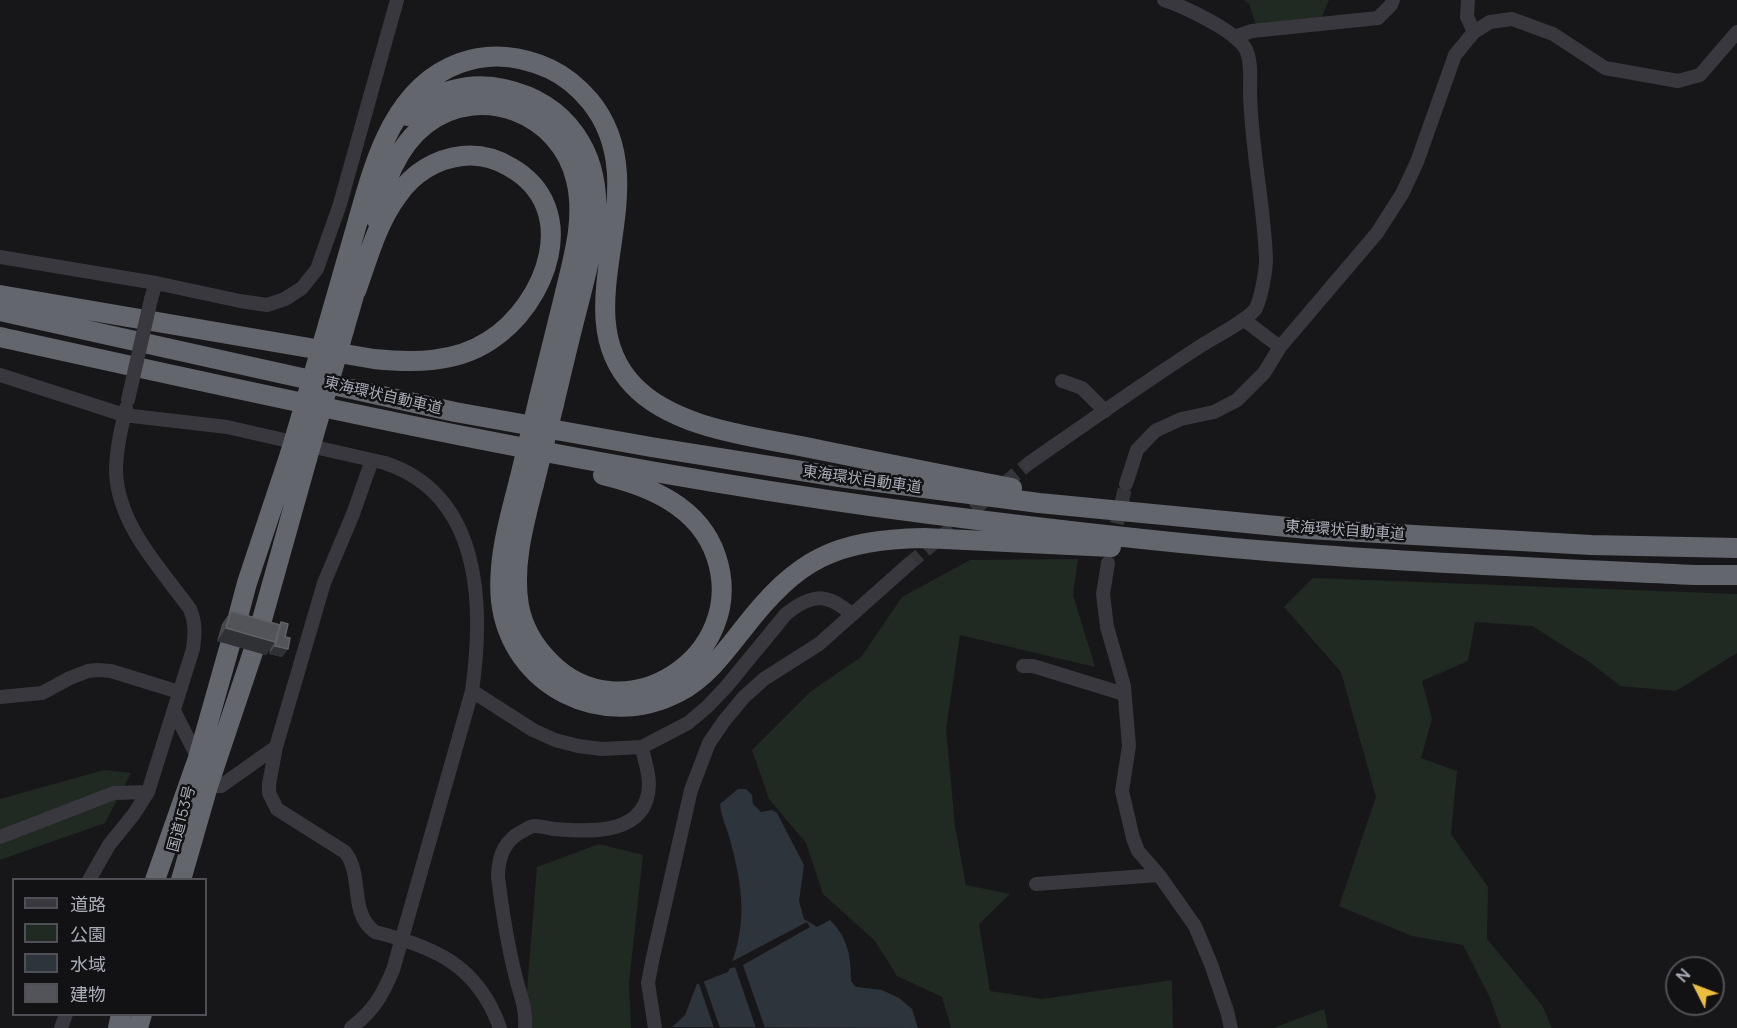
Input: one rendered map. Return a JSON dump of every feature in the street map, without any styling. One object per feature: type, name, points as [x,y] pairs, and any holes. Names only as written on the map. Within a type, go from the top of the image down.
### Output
[{"type":"highway","points":[[155,878],[198,759],[247,583],[298,456],[336,327],[365,196],[379,154],[396,118],[432,77],[447,68],[480,58],[500,56],[540,64],[556,72],[585,95],[596,109],[612,142],[618,189],[605,301],[608,340],[614,356],[632,384],[660,406],[698,423],[730,431],[926,472],[1064,497],[1271,522],[1308,529]]},
{"type":"highway","points":[[379,154],[399,123],[428,99],[446,92],[480,86],[515,91],[546,105],[570,127],[588,158],[594,176],[596,216],[589,261],[501,564],[501,601],[510,634],[526,663],[552,687],[582,701],[614,708],[631,708],[680,692],[710,669],[769,596],[784,581],[815,560],[833,552],[869,542],[895,538],[924,538],[1305,554]]},
{"type":"highway","points":[[356,291],[386,182],[402,149],[414,135],[441,115],[456,108],[473,105],[505,107],[532,118],[555,138],[567,157],[576,180],[579,206],[578,234],[547,401]]},
{"type":"highway","points":[[0,295],[374,359],[415,362],[435,360],[454,356],[489,341],[504,330],[528,305],[538,290],[549,256],[549,222],[545,207],[537,192],[528,180],[515,170],[485,156],[452,157],[437,162],[410,181],[389,208],[378,230],[356,291],[336,327]]},
{"type":"highway","name":"東海環状自動車道","points":[[0,312],[455,412],[752,464],[1039,503],[1308,529],[1591,545],[1737,548]]},
{"type":"highway","name":"東海環状自動車道","points":[[0,337],[280,399],[559,455],[750,488],[1024,525],[1305,554],[1694,575],[1737,575]]},
{"type":"highway","points":[[280,399],[330,415],[620,479],[661,494],[677,504],[703,531],[714,549],[720,568],[722,587],[717,622],[703,648],[693,660],[664,680],[632,690],[615,691],[599,689],[575,680],[554,666],[542,654],[524,624],[517,588],[526,482]]},
{"type":"highway","name":"国道153号","points":[[181,878],[208,786],[255,643],[298,456]]},
{"type":"highway","name":"国道153号","points":[[166,878],[198,759]]},
{"type":"street","points":[[0,256],[156,283],[240,301],[267,305],[285,299],[302,288],[317,269],[340,204],[397,0]]},
{"type":"street","points":[[1028,464],[1197,348],[1244,320],[1256,308],[1266,262],[1251,112],[1250,65],[1245,48],[1234,37],[1189,10],[1164,0]]},
{"type":"street","points":[[1234,37],[1252,31],[1378,18],[1393,0]]},
{"type":"street","points":[[1468,0],[1467,17],[1474,32]]},
{"type":"street","points":[[1126,484],[1137,450],[1155,431],[1181,419],[1214,412],[1237,400],[1264,374],[1280,347],[1377,232],[1401,194],[1417,162],[1455,55],[1474,32],[1490,22],[1512,19],[1552,34],[1605,68],[1678,81],[1700,75],[1737,32]]},
{"type":"street","points":[[90,878],[109,846],[148,792],[193,649],[195,620],[190,609],[133,531],[119,491],[116,474],[117,451],[124,415],[156,283]]},
{"type":"street","points":[[1244,320],[1280,347]]},
{"type":"street","points":[[0,375],[124,415],[227,427],[400,468],[418,478],[444,503],[455,519],[471,561],[477,612],[477,658],[472,691],[393,970],[384,991],[369,1013],[351,1028]]},
{"type":"street","points":[[1062,381],[1082,388],[1105,411]]},
{"type":"street","points":[[372,460],[362,491],[324,583],[276,747],[269,784],[272,802],[285,815],[345,852],[354,867],[359,911],[375,932],[402,938],[442,954],[469,975],[491,1005],[500,1028]]},
{"type":"street","points":[[655,1028],[648,983],[691,790],[709,743],[723,721],[764,679],[819,644],[909,564]]},
{"type":"street","points":[[1108,564],[1102,594],[1107,627],[1124,686],[1129,746],[1122,791],[1133,838],[1138,851],[1159,875],[1195,926],[1211,964],[1231,1028]]},
{"type":"street","points":[[472,691],[533,730],[555,740],[578,746],[602,748],[642,747],[688,723],[707,707],[776,625],[796,606],[806,600],[830,599],[852,615]]},
{"type":"street","points":[[1023,666],[1033,666],[1124,694]]},
{"type":"street","points":[[0,697],[42,693],[88,671],[98,670],[111,671],[179,692]]},
{"type":"street","points":[[174,711],[198,759]]},
{"type":"street","points":[[208,786],[221,786],[276,747]]},
{"type":"street","points":[[525,1028],[524,1005],[515,973],[498,877],[498,866],[503,849],[515,835],[534,826],[603,831],[633,819],[644,805],[649,782],[642,747]]},
{"type":"street","points":[[0,837],[114,793],[148,792]]},
{"type":"street","points":[[1036,884],[1159,875]]},
{"type":"green space","points":[[1244,0],[1329,0],[1317,28],[1256,25],[1249,4]]},
{"type":"green space","points":[[1078,559],[1073,595],[1095,667],[960,635],[946,729],[955,826],[966,885],[1010,894],[979,924],[990,991],[1042,999],[1172,980],[1173,1028],[951,1028],[942,997],[897,976],[875,941],[823,894],[806,843],[769,799],[752,750],[810,692],[861,657],[902,597],[970,560]]},
{"type":"green space","points":[[1313,578],[1737,594],[1737,653],[1676,691],[1620,686],[1591,663],[1532,626],[1475,622],[1468,661],[1422,681],[1432,719],[1421,758],[1457,771],[1451,834],[1488,887],[1487,939],[1542,1005],[1552,1028],[1501,1028],[1490,998],[1463,945],[1412,936],[1339,906],[1376,797],[1341,672],[1284,607]]},
{"type":"green space","points":[[104,770],[131,773],[105,823],[0,860],[0,799]]},
{"type":"green space","points":[[599,844],[643,855],[629,983],[631,1028],[524,1028],[537,867]]},
{"type":"green space","points":[[1324,1009],[1328,1028],[1273,1028]]},
{"type":"water","points":[[738,789],[746,789],[752,795],[753,804],[761,812],[772,810],[777,813],[804,865],[799,901],[804,919],[817,927],[830,920],[845,941],[851,981],[856,987],[882,990],[899,998],[912,1009],[918,1028],[672,1027],[685,1015],[697,984],[728,972],[739,939],[741,906],[738,874],[720,804]]},
{"type":"pier","points":[[807,922],[810,927],[743,965],[765,1028],[756,1028],[735,967],[725,970],[729,963]]},
{"type":"pier","points":[[703,979],[720,1028],[714,1028],[698,981]]},
{"type":"building","points":[[231,611],[280,625],[275,642],[226,628]]},
{"type":"building","points":[[281,622],[288,624],[285,637],[290,638],[288,649],[275,646]]},
{"type":"tunnel","points":[[909,564],[1028,464]]},
{"type":"tunnel","points":[[1112,544],[1126,484]]}]
